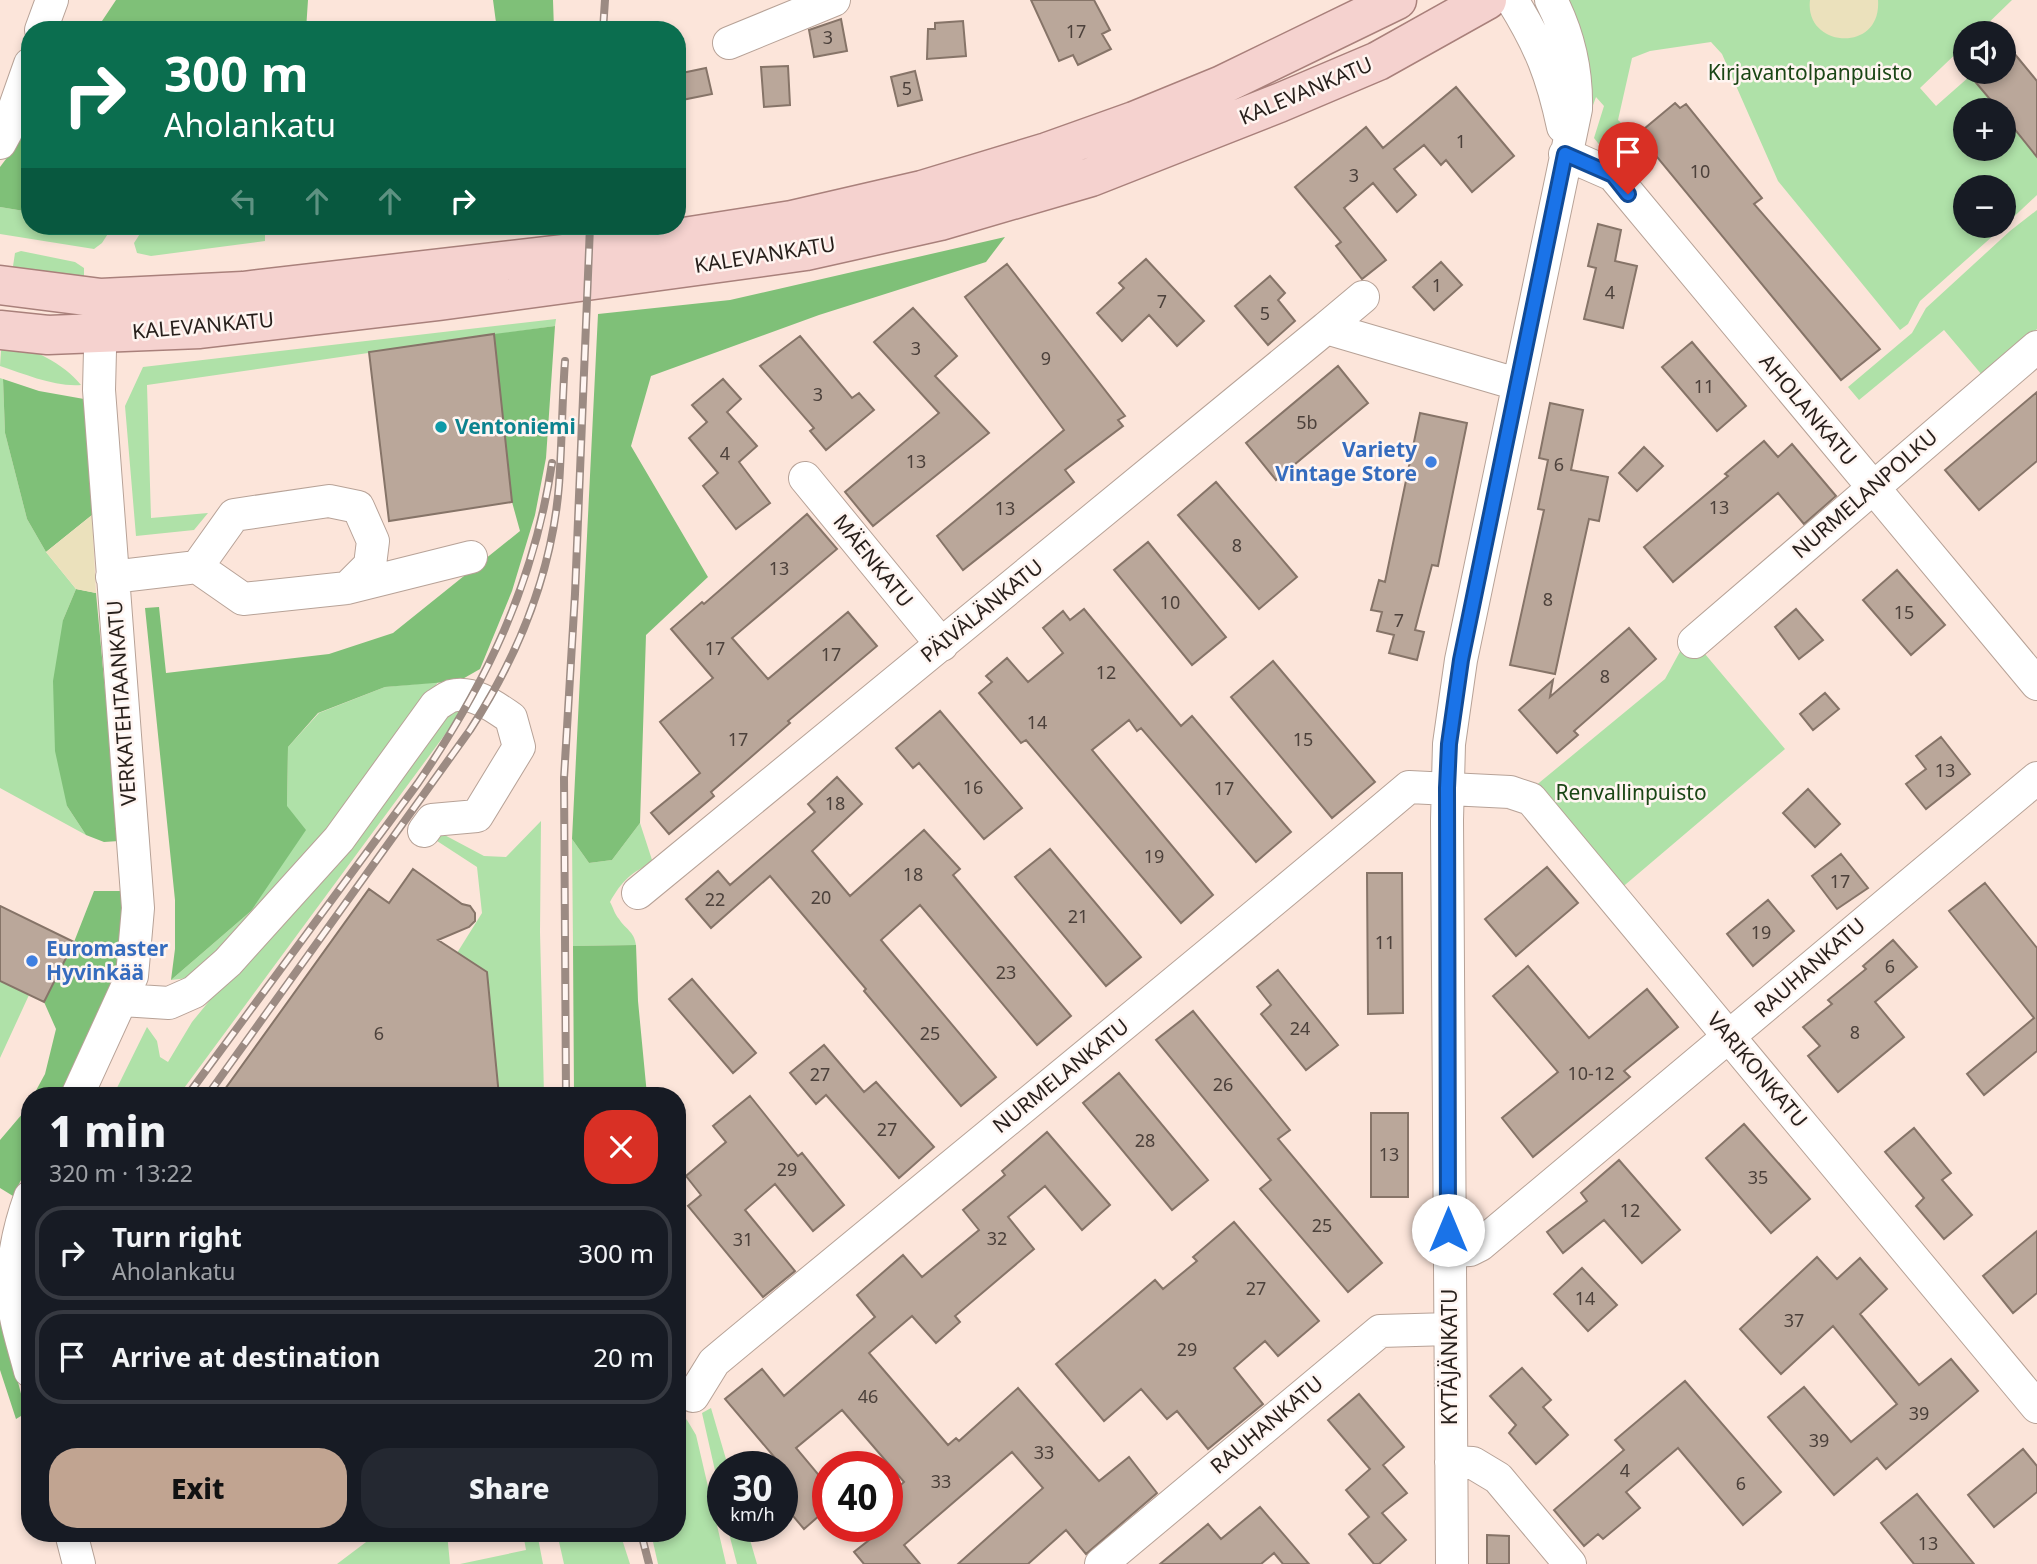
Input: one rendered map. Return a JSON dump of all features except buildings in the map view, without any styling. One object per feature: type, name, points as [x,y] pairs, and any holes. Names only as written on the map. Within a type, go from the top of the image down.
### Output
[{"type":"main road","name":"KALEVANKATU","points":[[0,330],[48,335],[101,316],[243,291],[614,248],[792,219],[922,190],[1047,152],[1134,121],[1222,85],[1396,0]]},
{"type":"main road","name":"KALEVANKATU","points":[[0,285],[101,316],[200,329],[806,251],[940,221],[1091,177],[1378,61],[1487,0]]},
{"type":"street","points":[[44,21],[51,0]]},
{"type":"street","points":[[729,43],[834,0]]},
{"type":"street","name":"KYTÄJÄNKATU","points":[[1512,0],[1535,37],[1549,71],[1564,132],[1565,154]]},
{"type":"street","name":"KYTÄJÄNKATU","points":[[1452,1564],[1447,788],[1452,712],[1461,660],[1576,109],[1576,87],[1565,27],[1551,0]]},
{"type":"street","points":[[0,143],[21,90]]},
{"type":"street","name":"AHOLANKATU","points":[[1565,154],[1613,175],[2037,684]]},
{"type":"street","name":"PÄIVÄLÄNKATU","points":[[638,892],[1363,297]]},
{"type":"street","name":"VERKATEHTAANKATU","points":[[81,1087],[132,976],[138,908],[103,570],[99,390],[101,316]]},
{"type":"street","points":[[1326,328],[1517,384]]},
{"type":"street","name":"NURMELANPOLKU","points":[[1695,642],[2037,347]]},
{"type":"street","name":"MÄENKATU","points":[[805,478],[942,645]]},
{"type":"street","points":[[197,567],[234,515],[329,501],[358,507],[373,541],[370,565],[347,587]]},
{"type":"street","points":[[103,570],[197,567],[243,599],[347,587],[471,557]]},
{"type":"street","points":[[122,1000],[169,1003],[194,992],[228,962],[339,839],[436,705],[452,696],[473,697],[488,702],[511,718],[519,747],[477,816],[432,820],[424,831]]},
{"type":"street","name":"RAUHANKATU","points":[[1449,1251],[1471,1250],[1480,1245],[2037,778]]},
{"type":"street","name":"NURMELANKATU","points":[[693,1396],[714,1362],[1183,977],[1409,787],[1447,788]]},
{"type":"street","name":"VARIKONKATU","points":[[1447,788],[1510,792],[1531,799],[2037,1407]]},
{"type":"street","points":[[21,1221],[13,1283],[15,1311],[21,1335]]},
{"type":"street","name":"RAUHANKATU","points":[[1101,1564],[1380,1331],[1450,1329]]},
{"type":"street","points":[[1451,1462],[1473,1463],[1498,1478],[1570,1564]]},
{"type":"street","points":[[73,1542],[79,1564]]},
{"type":"green space","points":[[116,0],[308,0],[307,21],[102,21]]},
{"type":"green space","points":[[493,0],[553,0],[554,21],[496,21]]},
{"type":"green space","name":"Kirjavantolpanpuisto","points":[[1567,0],[2012,0],[1990,21],[1953,21],[1953,56],[1920,88],[1936,106],[1961,84],[1977,84],[1989,98],[1953,98],[1953,161],[2016,161],[2016,131],[2037,157],[2037,195],[2016,215],[2016,175],[1953,175],[1953,238],[1991,238],[1920,301],[1908,324],[1900,330],[1778,181],[1722,54],[1711,42],[1650,51],[1632,58],[1618,120],[1627,128],[1605,152],[1594,138],[1604,106],[1596,97],[1588,119]]},
{"type":"green space","points":[[21,139],[21,210],[0,207],[0,167]]},
{"type":"green space","points":[[0,207],[21,210],[21,235],[107,235],[94,249],[0,234]]},
{"type":"green space","points":[[2037,210],[2037,329],[1982,375],[1944,330],[1859,400],[1848,387],[1912,333],[1926,308],[2002,238],[2016,238],[2016,226]]},
{"type":"green space","points":[[139,235],[265,235],[265,241],[151,256],[137,253],[134,243]]},
{"type":"green space","points":[[1005,237],[986,262],[819,315],[651,376],[631,446],[708,577],[646,635],[640,823],[612,860],[589,863],[572,839],[598,314],[730,300]]},
{"type":"green space","points":[[21,251],[75,262],[84,268],[84,281],[12,273],[15,253]]},
{"type":"green space","points":[[556,319],[555,326],[147,385],[151,518],[208,513],[194,530],[136,536],[125,406],[143,367]]},
{"type":"green space","points":[[555,326],[546,458],[535,515],[512,591],[480,669],[459,681],[385,687],[318,713],[288,747],[287,806],[306,830],[251,911],[171,980],[175,949],[175,900],[145,608],[159,607],[166,673],[329,654],[393,633],[520,531],[512,502],[494,334]]},
{"type":"green space","points":[[4,346],[25,349],[57,363],[81,385],[50,382],[0,366]]},
{"type":"green space","points":[[0,378],[3,379],[5,433],[27,519],[46,552],[76,589],[63,620],[67,806],[86,835],[0,788]]},
{"type":"green space","points":[[3,379],[39,391],[84,399],[92,515],[46,552],[27,519],[5,433]]},
{"type":"green space","points":[[76,589],[96,593],[119,841],[104,842],[86,835],[67,806],[55,751],[53,681],[63,620]]},
{"type":"green space","name":"Renvallinpuisto","points":[[1689,635],[1785,749],[1619,890],[1534,787],[1665,679]]},
{"type":"green space","points":[[438,682],[358,795],[196,977],[171,980],[251,911],[287,806],[288,747],[319,713],[385,687]]},
{"type":"green space","points":[[463,710],[185,1087],[117,1087],[147,1027],[157,1041],[160,1057],[168,1062],[192,1022],[415,750],[451,712]]},
{"type":"green space","points":[[541,821],[540,932],[544,1087],[498,1087],[487,972],[457,953],[482,913],[477,867],[434,839],[437,831],[484,856],[506,857]]},
{"type":"green space","points":[[640,823],[653,863],[628,878],[610,902],[636,945],[573,946],[572,839],[589,863],[612,860]]},
{"type":"green space","points":[[94,891],[122,891],[122,946],[116,972],[98,1022],[66,1087],[38,1087],[45,1074],[56,1029],[44,1002],[74,942]]},
{"type":"green space","points":[[636,945],[646,1087],[574,1087],[573,946]]},
{"type":"green space","points":[[0,981],[29,995],[0,1058]]},
{"type":"green space","points":[[21,1115],[21,1180],[13,1196],[0,1188],[0,1140]]},
{"type":"green space","points":[[0,1300],[3,1324],[21,1394],[21,1416],[16,1419],[0,1370]]},
{"type":"green space","points":[[711,1408],[724,1451],[711,1451],[702,1413]]},
{"type":"green space","points":[[686,1419],[696,1435],[707,1482],[707,1542],[721,1542],[726,1564],[658,1564],[653,1542],[686,1542]]},
{"type":"green space","points":[[366,1542],[448,1542],[450,1564],[337,1564]]},
{"type":"green space","points":[[525,1542],[539,1542],[543,1564],[460,1564],[526,1550]]},
{"type":"green space","points":[[559,1542],[623,1542],[630,1564],[564,1564]]},
{"type":"green space","points":[[731,1542],[751,1542],[757,1564],[737,1564]]},
{"type":"sand","points":[[1810,0],[1878,0],[1876,17],[1868,30],[1857,36],[1843,38],[1830,35],[1819,28],[1811,16]]},
{"type":"sand","points":[[92,515],[96,593],[76,589],[46,552]]},
{"type":"railway","points":[[604,21],[605,0]]},
{"type":"railway","points":[[566,1087],[564,778],[575,594],[590,235]]},
{"type":"railway","points":[[213,1087],[470,730],[503,673],[530,613],[549,550],[559,485],[565,361]]},
{"type":"railway","points":[[194,1087],[418,783],[465,708],[486,670],[520,591],[544,507],[552,463]]},
{"type":"railway","points":[[643,1542],[649,1564]]},
{"type":"place","name":"Ventoniemi","points":[[441,427]]},
{"type":"place","name":"Variety Vintage Store","points":[[1431,462]]},
{"type":"place","name":"Euromaster Hyvinkää","points":[[32,961]]},
{"type":"route","points":[[1448,1230],[1447,788],[1449,744],[1461,660],[1565,154],[1613,175],[1628,194]]}]
